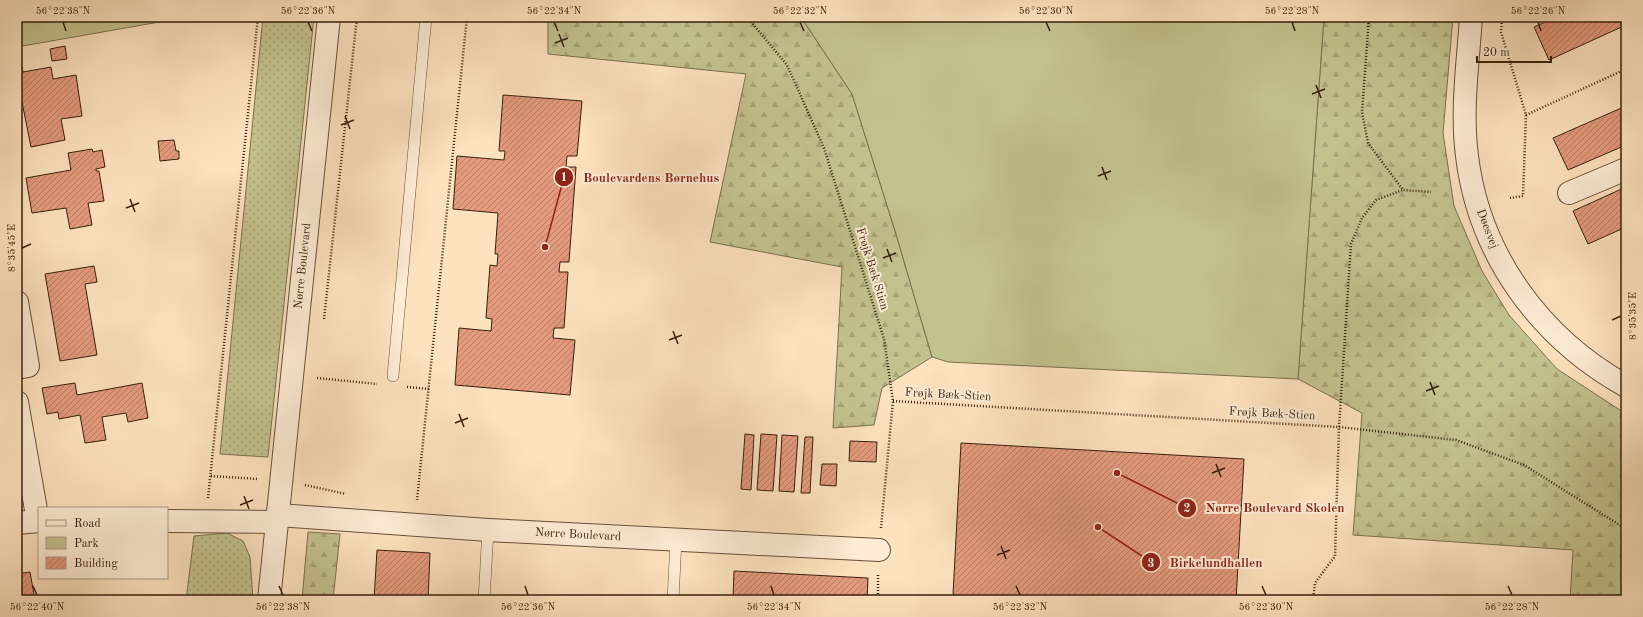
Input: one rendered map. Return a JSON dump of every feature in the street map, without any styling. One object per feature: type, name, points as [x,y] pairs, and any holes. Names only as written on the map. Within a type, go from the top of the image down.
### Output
[{"type":"street","name":"Nørre Boulevard","points":[[269,600],[329,17]]},
{"type":"street","name":"Døesvej","points":[[1471,17],[1465,104],[1467,156],[1478,207],[1497,255],[1524,299],[1558,338],[1599,370],[1626,386]]},
{"type":"street","points":[[1569,193],[1626,169]]},
{"type":"street","points":[[17,302],[28,366],[17,368]]},
{"type":"street","points":[[17,402],[31,522]]},
{"type":"street","name":"Nørre Boulevard","points":[[278,518],[303,516],[488,530],[879,550]]},
{"type":"street","points":[[168,522],[206,522],[278,518]]},
{"type":"lane","points":[[393,376],[426,17]]},
{"type":"lane","points":[[484,600],[488,530]]},
{"type":"lane","points":[[673,600],[676,540]]},
{"type":"path","points":[[206,522],[258,17]]},
{"type":"path","points":[[323,323],[357,17]]},
{"type":"path","points":[[417,500],[468,17]]},
{"type":"path","name":"Frøjk Bæk Stien","points":[[747,17],[787,65],[824,148],[884,339],[893,401],[879,550]]},
{"type":"path","points":[[1369,17],[1362,112],[1368,143],[1403,190]]},
{"type":"path","points":[[1502,17],[1501,32],[1526,115],[1523,196],[1510,198]]},
{"type":"path","points":[[1526,115],[1626,69]]},
{"type":"path","points":[[1313,600],[1314,583],[1335,556],[1339,427],[1350,244],[1362,218],[1376,200],[1403,190],[1432,192]]},
{"type":"path","points":[[317,386],[318,370]]},
{"type":"path","points":[[318,378],[385,385]]},
{"type":"path","points":[[400,386],[429,389]]},
{"type":"path","name":"Frøjk Bæk-Stien","points":[[893,401],[1339,427],[1456,440],[1524,465],[1626,529]]},
{"type":"path","points":[[211,476],[281,480],[348,495]]},
{"type":"path","points":[[303,516],[307,478]]},
{"type":"path","points":[[409,500],[425,501]]},
{"type":"path","points":[[873,526],[881,526]]},
{"type":"green space","points":[[17,17],[188,17],[17,47]]},
{"type":"green space","points":[[263,17],[314,17],[268,457],[220,454]]},
{"type":"green space","points":[[548,17],[801,17],[852,94],[896,234],[932,357],[882,388],[874,425],[833,428],[842,267],[710,242],[746,74],[548,54]]},
{"type":"green space","points":[[801,17],[1324,17],[1298,379],[948,362],[932,357],[896,234],[852,94]]},
{"type":"green space","points":[[1324,17],[1453,17],[1443,133],[1454,206],[1482,271],[1509,315],[1557,369],[1626,414],[1626,600],[1570,600],[1573,550],[1353,535],[1362,413],[1298,379]]},
{"type":"green space","points":[[308,532],[340,534],[333,600],[302,600]]},
{"type":"green space","points":[[227,533],[243,541],[250,557],[253,600],[186,600],[194,536]]},
{"type":"building","points":[[1557,17],[1626,17],[1626,25],[1549,60],[1534,27]]},
{"type":"building","points":[[65,46],[67,59],[52,61],[50,49]]},
{"type":"building","points":[[19,55],[23,72],[51,67],[53,79],[76,75],[82,116],[61,119],[65,140],[31,147],[17,77],[17,56]]},
{"type":"building","points":[[503,95],[582,101],[577,156],[567,156],[566,167],[576,167],[569,262],[560,262],[559,272],[568,272],[564,328],[554,328],[553,338],[575,340],[570,395],[455,385],[459,328],[491,331],[492,319],[486,318],[490,265],[497,266],[498,254],[495,254],[498,213],[453,209],[457,156],[504,160],[505,151],[499,151]]},
{"type":"building","points":[[1626,106],[1626,145],[1568,170],[1553,138]]},
{"type":"building","points":[[174,140],[176,151],[179,151],[179,159],[160,161],[158,141]]},
{"type":"building","points":[[92,149],[93,152],[102,150],[105,167],[96,169],[96,171],[99,171],[104,201],[88,203],[92,225],[70,229],[66,208],[32,213],[26,178],[71,170],[68,153]]},
{"type":"building","points":[[1626,187],[1626,227],[1588,244],[1573,211]]},
{"type":"building","points":[[94,266],[97,282],[85,284],[97,355],[60,361],[45,274]]},
{"type":"building","points":[[75,383],[77,395],[142,383],[148,418],[128,422],[126,413],[102,417],[106,440],[85,443],[80,415],[59,419],[58,412],[47,414],[42,388]]},
{"type":"building","points":[[745,434],[754,435],[751,490],[741,489]]},
{"type":"building","points":[[761,434],[777,435],[773,491],[757,490]]},
{"type":"building","points":[[782,435],[798,436],[794,492],[779,491]]},
{"type":"building","points":[[805,437],[813,437],[810,493],[801,493]]},
{"type":"building","points":[[850,441],[877,442],[876,462],[849,461]]},
{"type":"building","points":[[961,443],[1244,459],[1236,600],[1037,600],[953,595]]},
{"type":"building","points":[[822,464],[837,464],[836,486],[820,485]]},
{"type":"building","points":[[377,550],[430,553],[428,600],[374,600]]},
{"type":"building","points":[[734,571],[868,578],[867,600],[733,600]]},
{"type":"building","points":[[30,572],[35,600],[17,600],[17,574]]},
{"type":"place","name":"Boulevardens Børnehus","points":[[545,247]]},
{"type":"place","name":"Nørre Boulevard Skolen","points":[[1117,473]]},
{"type":"place","name":"Birkelundhallen","points":[[1098,527]]}]
